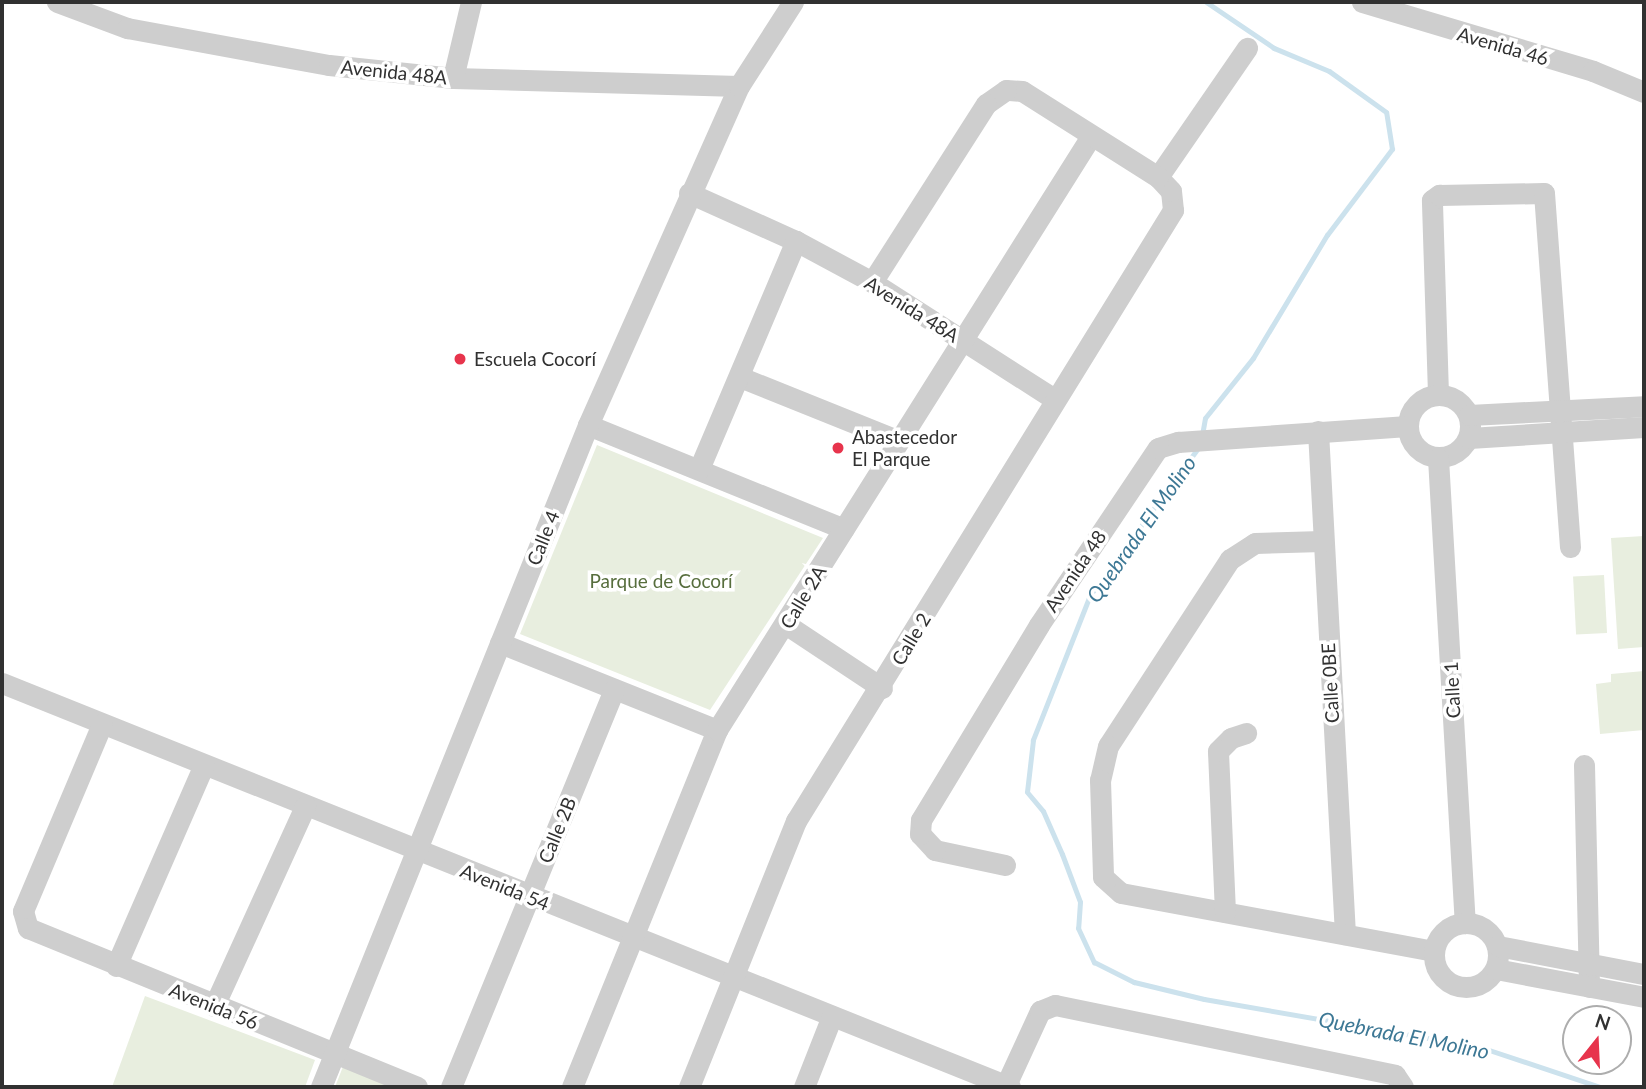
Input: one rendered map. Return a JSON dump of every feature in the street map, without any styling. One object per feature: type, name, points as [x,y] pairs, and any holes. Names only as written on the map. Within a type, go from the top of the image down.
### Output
[{"type":"street","name":"Avenida 48A","points":[[57,2],[66,9],[140,30],[329,65],[453,78],[739,86]]},
{"type":"street","points":[[453,78],[471,2]]},
{"type":"street","name":"Calle 4","points":[[321,1087],[588,425],[689,193],[739,86],[793,2]]},
{"type":"street","name":"Avenida 46","points":[[1362,2],[1593,71],[1644,92]]},
{"type":"street","points":[[872,282],[986,104],[1014,88],[1158,177],[1247,48]]},
{"type":"street","name":"Calle 2A","points":[[572,1087],[717,730],[786,625],[1091,136]]},
{"type":"street","name":"Calle 2","points":[[689,1087],[796,821],[882,688],[1054,398],[1172,210],[1171,191],[1158,177]]},
{"type":"street","name":"Avenida 48A","points":[[689,193],[796,241],[872,282],[1054,398]]},
{"type":"street","points":[[1437,394],[1432,200],[1439,195],[1544,193],[1570,547]]},
{"type":"street","points":[[699,469],[796,241]]},
{"type":"street","points":[[740,377],[899,441]]},
{"type":"street","points":[[1437,394],[1460,402],[1469,415],[1469,438],[1457,452],[1438,458],[1413,444],[1408,426],[1416,404],[1437,394]]},
{"type":"street","points":[[1469,415],[1644,406]]},
{"type":"street","points":[[588,425],[844,529]]},
{"type":"street","name":"Avenida 48","points":[[1005,865],[935,850],[920,834],[921,820],[1039,625],[1158,448],[1178,442],[1408,426]]},
{"type":"street","points":[[1469,438],[1644,428]]},
{"type":"street","name":"Calle 0BE","points":[[1318,432],[1345,934]]},
{"type":"street","name":"Calle 1","points":[[1438,458],[1465,923]]},
{"type":"street","points":[[1322,541],[1255,543],[1242,548],[1230,559],[1108,746],[1100,780],[1103,877],[1109,887],[1225,912],[1434,951]]},
{"type":"street","points":[[786,625],[882,688]]},
{"type":"street","points":[[500,643],[717,730]]},
{"type":"street","name":"Avenida 54","points":[[2,683],[529,898],[1007,1087]]},
{"type":"street","name":"Calle 2B","points":[[451,1087],[614,689]]},
{"type":"street","name":"Avenida 56","points":[[102,724],[23,911],[28,928],[418,1087]]},
{"type":"street","points":[[1225,912],[1218,751],[1231,737],[1246,733]]},
{"type":"street","points":[[116,966],[204,765]]},
{"type":"street","points":[[1584,765],[1589,987]]},
{"type":"street","points":[[214,1006],[305,806]]},
{"type":"street","points":[[1465,923],[1489,932],[1498,946],[1496,969],[1480,985],[1457,987],[1439,973],[1434,951],[1444,931],[1465,923]]},
{"type":"street","points":[[1498,946],[1644,974]]},
{"type":"street","points":[[1496,969],[1644,998]]},
{"type":"street","points":[[1007,1087],[1040,1011],[1055,1005],[1395,1075],[1403,1087]]},
{"type":"street","points":[[804,1087],[832,1016]]},
{"type":"green space","name":"Parque de Cocorí","points":[[597,445],[823,538],[710,710],[520,634]]},
{"type":"green space","points":[[1644,536],[1644,647],[1618,649],[1611,538]]},
{"type":"green space","points":[[1604,575],[1607,633],[1576,635],[1573,577]]},
{"type":"green space","points":[[1644,671],[1644,730],[1600,734],[1596,684],[1611,682],[1611,674]]},
{"type":"green space","points":[[145,996],[315,1060],[305,1087],[112,1087]]},
{"type":"green space","points":[[344,1064],[402,1087],[335,1087]]},
{"type":"waterway","name":"Quebrada El Molino","points":[[1202,435],[1205,418],[1253,358],[1327,235],[1392,149],[1386,112],[1329,71],[1274,48],[1206,2]]},
{"type":"waterway","name":"Quebrada El Molino","points":[[1198,448],[1090,595],[1033,740],[1027,792],[1043,811],[1062,854],[1080,902],[1078,928],[1094,962],[1134,982],[1204,999],[1480,1047],[1600,1087]]},
{"type":"place","name":"Escuela Cocorí","points":[[460,359]]},
{"type":"place","name":"Abastecedor El Parque","points":[[838,448]]}]
